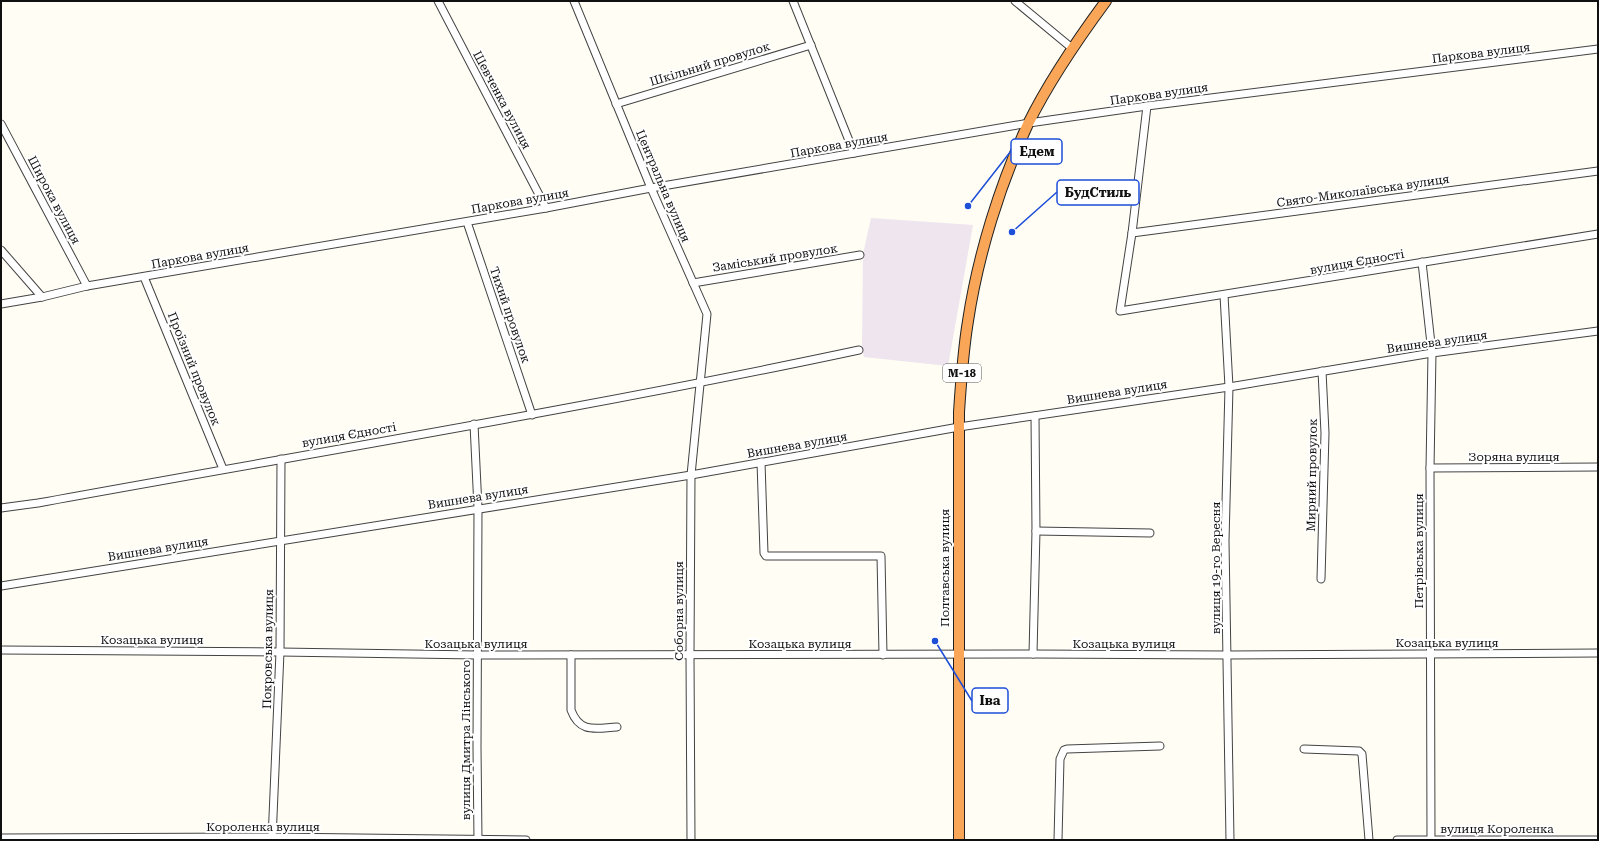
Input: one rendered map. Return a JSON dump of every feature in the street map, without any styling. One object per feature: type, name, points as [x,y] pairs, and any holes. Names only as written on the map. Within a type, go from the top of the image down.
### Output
[{"type":"highway","name":"М-18","points":[[1029,123],[1073,49],[1106,1]]},
{"type":"highway","name":"Полтавська вулиця","points":[[959,840],[959,427],[963,357],[975,283],[995,210],[1029,123]]},
{"type":"street","name":"Шевченка вулиця","points":[[438,1],[546,208]]},
{"type":"street","name":"Центральна вулиця","points":[[574,1],[651,188],[707,314],[701,383]]},
{"type":"street","points":[[793,1],[854,153]]},
{"type":"street","points":[[1015,1],[1073,49]]},
{"type":"street","name":"Шкільний провулок","points":[[616,104],[811,45]]},
{"type":"street","name":"Паркова вулиця","points":[[1,304],[42,297],[87,286],[467,222],[651,188],[1029,123],[1147,106],[1598,49]]},
{"type":"street","points":[[1132,233],[1147,106]]},
{"type":"street","name":"Широка вулиця","points":[[1,124],[87,286]]},
{"type":"street","name":"Свято-Миколаївська вулиця","points":[[1132,233],[1598,171]]},
{"type":"street","name":"Тихий провулок","points":[[467,222],[532,415]]},
{"type":"street","name":"вулиця Єдності","points":[[1132,233],[1120,311],[1598,234]]},
{"type":"street","points":[[1,250],[42,297]]},
{"type":"street","name":"Заміський провулок","points":[[693,283],[860,255]]},
{"type":"street","name":"Петрівська вулиця","points":[[1422,262],[1432,353],[1430,468],[1431,840]]},
{"type":"street","name":"Проїзний провулок","points":[[144,277],[223,469]]},
{"type":"street","name":"вулиця 19-го Вересня","points":[[1224,295],[1229,387],[1225,541],[1230,840]]},
{"type":"street","name":"Вишнева вулиця","points":[[1,586],[478,508],[691,475],[959,427],[1229,387],[1432,353],[1598,330]]},
{"type":"street","name":"вулиця Єдності","points":[[1,508],[38,503],[474,424],[532,415],[701,383],[859,350]]},
{"type":"street","name":"Мирний провулок","points":[[1321,579],[1325,433],[1322,371]]},
{"type":"street","name":"Соборна вулиця","points":[[691,840],[691,475],[701,383]]},
{"type":"street","points":[[1033,654],[1036,531],[1035,416]]},
{"type":"street","name":"вулиця Дмитра Лінського","points":[[474,424],[478,508],[478,840]]},
{"type":"street","name":"Покровська вулиця","points":[[272,839],[280,652],[281,459]]},
{"type":"street","points":[[761,462],[764,553],[766,556],[881,556],[883,655]]},
{"type":"street","name":"Зоряна вулиця","points":[[1430,468],[1598,468]]},
{"type":"street","points":[[1036,531],[1150,533]]},
{"type":"street","name":"Козацька вулиця","points":[[1,650],[477,655],[1227,655],[1598,653]]},
{"type":"street","points":[[571,655],[571,710],[574,718],[579,724],[588,728],[617,727]]},
{"type":"street","points":[[1058,840],[1060,759],[1064,750],[1160,746]]},
{"type":"street","points":[[1304,749],[1358,751],[1362,754],[1369,840]]},
{"type":"street","name":"Короленка вулиця","points":[[1,838],[526,840]]},
{"type":"street","name":"вулиця Короленка","points":[[1397,840],[1598,840]]},
{"type":"shaded area","points":[[871,218],[973,225],[948,366],[864,357],[862,349],[863,254]]},
{"type":"place","name":"Едем","points":[[968,206]]},
{"type":"place","name":"БудСтиль","points":[[1012,232]]},
{"type":"place","name":"Іва","points":[[935,641]]}]
